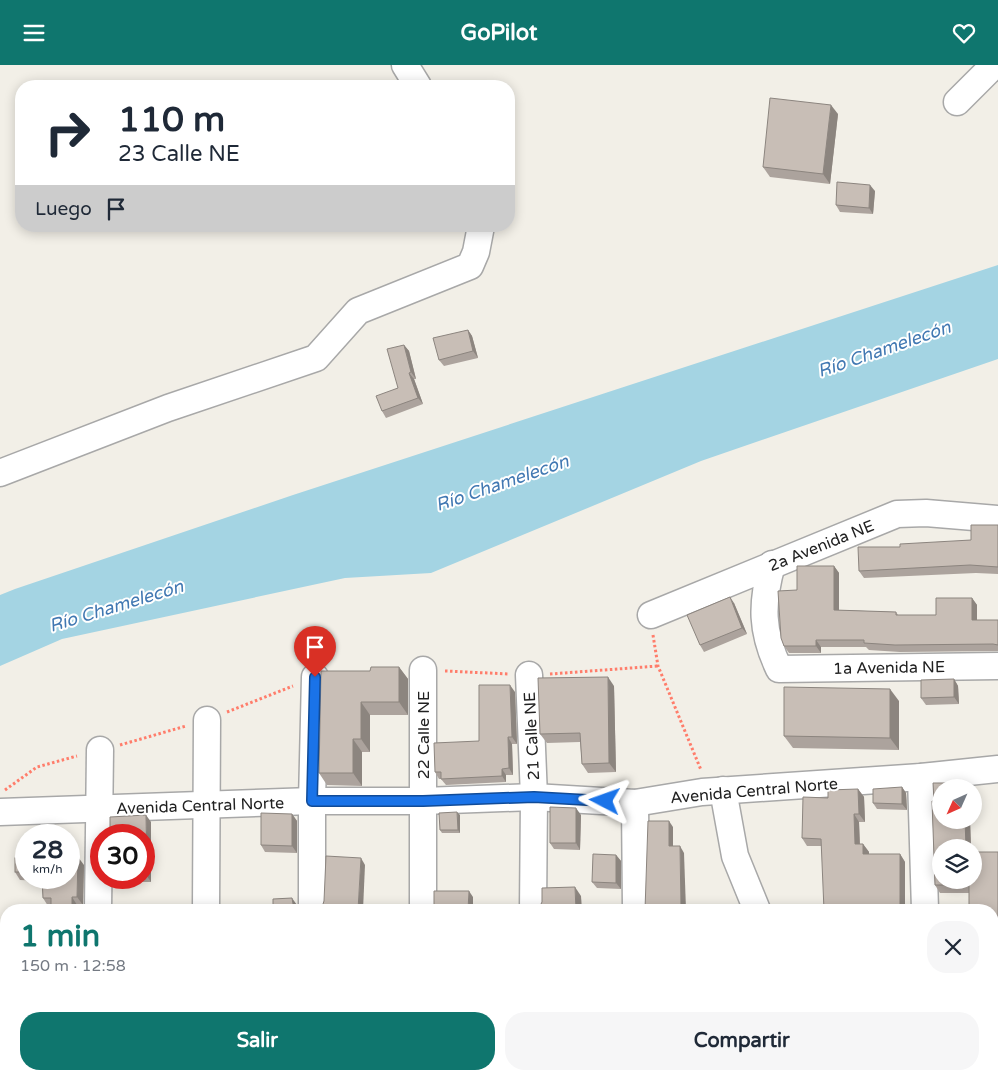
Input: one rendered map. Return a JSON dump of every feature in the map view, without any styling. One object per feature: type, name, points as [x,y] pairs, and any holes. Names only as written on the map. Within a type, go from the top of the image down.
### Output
[{"type":"street","points":[[405,65],[414,80]]},
{"type":"street","points":[[957,102],[994,65]]},
{"type":"street","points":[[0,473],[168,408],[316,358],[358,311],[470,265],[476,252],[480,232]]},
{"type":"street","name":"2a Avenida NE","points":[[651,615],[897,514],[926,513],[998,519]]},
{"type":"street","name":"1a Avenida NE","points":[[772,564],[764,592],[764,620],[769,649],[779,669],[998,666]]},
{"type":"street","name":"22 Calle NE","points":[[423,670],[423,904]]},
{"type":"street","name":"21 Calle NE","points":[[529,675],[534,797],[533,904]]},
{"type":"street","points":[[312,904],[315,677]]},
{"type":"street","points":[[206,904],[208,720]]},
{"type":"street","points":[[98,904],[100,750]]},
{"type":"street","name":"Avenida Central Norte","points":[[0,812],[312,801],[423,801],[534,797],[635,803],[716,791],[921,777],[998,769]]},
{"type":"street","points":[[921,777],[926,904]]},
{"type":"street","points":[[716,791],[735,856],[755,904]]},
{"type":"street","points":[[635,803],[636,904]]},
{"type":"path","points":[[651,615],[658,666],[716,791]]},
{"type":"water","name":"Río Chamelecón","points":[[998,265],[998,359],[701,461],[431,573],[345,578],[62,639],[0,666],[0,595],[293,495]]},
{"type":"building","points":[[770,98],[831,105],[823,174],[763,167]]},
{"type":"building","points":[[837,182],[870,185],[869,208],[836,205]]},
{"type":"building","points":[[468,330],[473,351],[439,360],[433,338]]},
{"type":"building","points":[[404,345],[411,372],[409,373],[418,398],[382,411],[376,396],[398,388],[387,349]]},
{"type":"building","points":[[971,525],[998,525],[998,567],[970,565],[859,571],[858,547],[900,547],[900,544],[971,540]]},
{"type":"building","points":[[797,566],[834,566],[834,610],[896,612],[896,615],[936,615],[936,598],[972,598],[972,620],[998,620],[998,645],[895,645],[864,643],[864,640],[816,640],[816,646],[784,646],[781,638],[778,591],[797,590]]},
{"type":"building","points":[[730,597],[742,628],[700,645],[687,615]]},
{"type":"building","points":[[371,667],[399,667],[399,702],[361,702],[361,739],[353,739],[353,773],[319,773],[321,671],[370,671]]},
{"type":"building","points":[[608,677],[609,763],[582,764],[580,733],[540,734],[538,678]]},
{"type":"building","points":[[954,679],[954,697],[921,698],[921,680]]},
{"type":"building","points":[[479,685],[510,685],[512,737],[508,737],[509,768],[502,769],[502,776],[441,779],[441,772],[435,772],[434,743],[479,741]]},
{"type":"building","points":[[784,687],[890,689],[890,738],[784,736]]},
{"type":"building","points":[[902,787],[902,804],[873,803],[873,789]]},
{"type":"building","points":[[858,789],[859,814],[854,814],[855,844],[863,844],[863,854],[900,854],[900,904],[824,904],[821,839],[802,838],[803,797],[828,798],[828,790]]},
{"type":"building","points":[[550,807],[576,808],[576,843],[550,843]]},
{"type":"building","points":[[457,812],[458,830],[440,830],[439,813]]},
{"type":"building","points":[[261,813],[292,814],[292,846],[261,845]]},
{"type":"building","points":[[146,815],[146,824],[110,824],[110,817]]},
{"type":"building","points":[[648,821],[669,821],[669,846],[680,846],[681,904],[645,904]]},
{"type":"building","points":[[933,829],[965,829],[966,839],[933,839]]},
{"type":"building","points":[[982,852],[998,852],[998,904],[969,904],[969,889],[982,889]]},
{"type":"building","points":[[593,854],[616,855],[616,883],[592,882]]},
{"type":"building","points":[[326,856],[361,858],[358,904],[323,904]]},
{"type":"building","points":[[575,887],[576,904],[541,904],[542,888]]},
{"type":"building","points":[[43,889],[77,889],[77,897],[72,897],[72,904],[51,904],[51,898],[43,898]]},
{"type":"building","points":[[434,891],[469,891],[468,904],[434,904]]},
{"type":"building","points":[[292,898],[293,904],[273,904],[273,899]]},
{"type":"route","points":[[315,677],[312,801],[423,801],[534,797],[605,801]]}]
